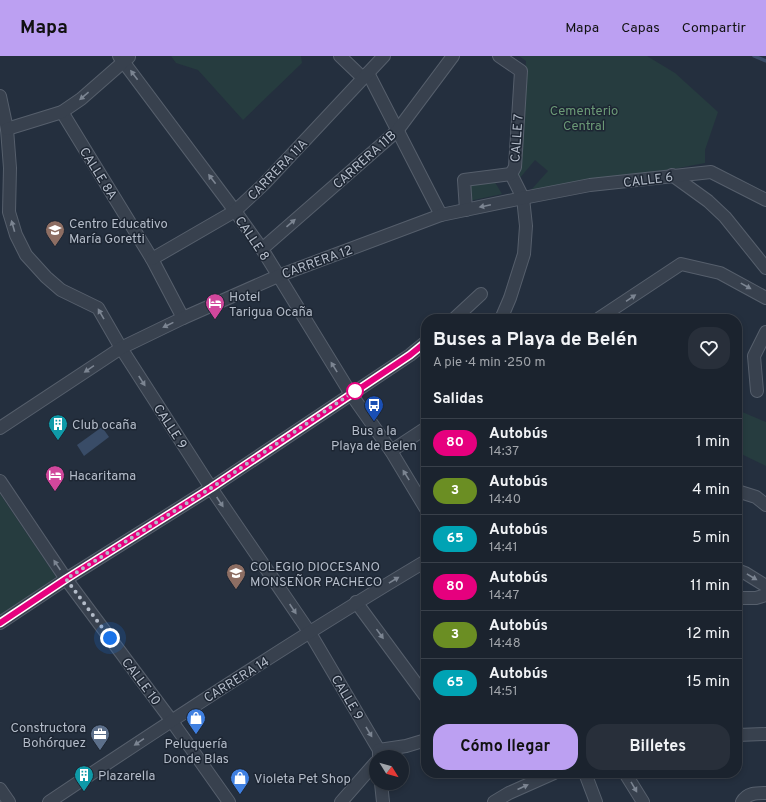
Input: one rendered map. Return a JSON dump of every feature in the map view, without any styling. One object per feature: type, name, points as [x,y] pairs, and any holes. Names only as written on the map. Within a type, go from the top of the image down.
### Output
[{"type":"street","points":[[340,56],[365,75],[397,130],[441,215]]},
{"type":"street","name":"CARRERA 11A","points":[[152,259],[235,211],[264,184],[384,56]]},
{"type":"street","name":"CARRERA 11B","points":[[262,249],[397,130],[453,56]]},
{"type":"street","name":"CALLE 7","points":[[499,56],[521,71],[514,167],[511,174],[523,198],[526,226],[524,254],[510,298],[503,314]]},
{"type":"street","points":[[7,129],[62,112],[81,100],[124,58]]},
{"type":"street","name":"CALLE 8","points":[[124,58],[262,249],[351,394],[391,451],[421,501]]},
{"type":"street","name":"CALLE 9","points":[[0,96],[7,129],[10,168],[9,212],[16,235],[26,255],[46,277],[61,290],[98,308],[121,348],[211,488],[310,633],[377,750]]},
{"type":"street","name":"CALLE 8A","points":[[62,112],[152,259],[183,318]]},
{"type":"street","name":"CALLE 6","points":[[523,198],[590,185],[711,172],[766,200]]},
{"type":"street","points":[[466,210],[464,180],[511,174]]},
{"type":"street","points":[[672,175],[708,201],[725,217],[766,268]]},
{"type":"street","name":"CARRERA 12","points":[[0,428],[121,348],[183,318],[278,276],[441,215],[523,198]]},
{"type":"street","points":[[606,314],[681,264],[720,273],[765,296]]},
{"type":"street","points":[[459,314],[481,294]]},
{"type":"street","points":[[757,391],[754,356],[766,332]]},
{"type":"street","points":[[0,623],[66,579],[211,488],[410,355],[421,346]]},
{"type":"street","points":[[391,451],[421,431]]},
{"type":"street","name":"CALLE 10","points":[[0,482],[66,579],[172,720],[229,802]]},
{"type":"street","points":[[742,493],[756,497],[766,505]]},
{"type":"street","name":"CARRERA 14","points":[[49,802],[172,720],[310,633],[356,602],[421,564]]},
{"type":"street","points":[[742,572],[766,586]]},
{"type":"street","points":[[742,598],[756,598],[766,595]]},
{"type":"street","points":[[356,602],[421,690]]},
{"type":"street","points":[[742,735],[766,734]]},
{"type":"street","points":[[391,750],[421,742]]},
{"type":"street","points":[[341,802],[369,770]]},
{"type":"street","points":[[494,802],[509,793],[543,778]]},
{"type":"street","points":[[587,778],[596,802]]},
{"type":"street","points":[[628,778],[643,802]]},
{"type":"street","points":[[0,789],[9,802]]},
{"type":"street","points":[[382,790],[384,802]]},
{"type":"street","points":[[742,802],[743,799],[753,793],[766,793]]},
{"type":"green space","points":[[171,56],[301,56],[302,63],[243,120],[198,70],[176,63]]},
{"type":"green space","name":"Cementerio Central","points":[[519,56],[647,56],[675,73],[718,112],[705,150],[705,163],[663,171],[591,179],[534,193],[531,190],[548,171],[535,160],[519,179],[515,175],[518,167],[526,61]]},
{"type":"green space","points":[[493,179],[502,194],[469,201],[468,184]]},
{"type":"green space","points":[[742,412],[766,422],[766,466],[742,454]]},
{"type":"green space","points":[[0,494],[56,577],[0,617]]},
{"type":"water","points":[[102,427],[109,437],[84,456],[77,445]]},
{"type":"waterway","points":[[754,56],[766,61]]},
{"type":"bus line","name":"80","points":[[0,623],[66,579],[211,488],[410,355],[421,346]]},
{"type":"place","name":"Centro Educativo María Goretti","points":[[55,247]]},
{"type":"place","name":"Hotel Tarigua Ocaña","points":[[215,320]]},
{"type":"place","name":"Bus a la Playa de Belen","points":[[374,422]]},
{"type":"place","name":"Club ocaña","points":[[58,441]]},
{"type":"place","name":"Hacaritama","points":[[55,492]]},
{"type":"place","name":"COLEGIO DIOCESANO MONSEÑOR PACHECO","points":[[236,590]]},
{"type":"place","name":"Peluquería Donde Blas","points":[[196,735]]},
{"type":"place","name":"Constructora Bohórquez","points":[[100,751]]},
{"type":"place","name":"Plazarella","points":[[84,792]]},
{"type":"place","name":"Violeta Pet Shop","points":[[240,795]]},
{"type":"route","points":[[110,638],[66,579],[211,488],[355,391]]}]
